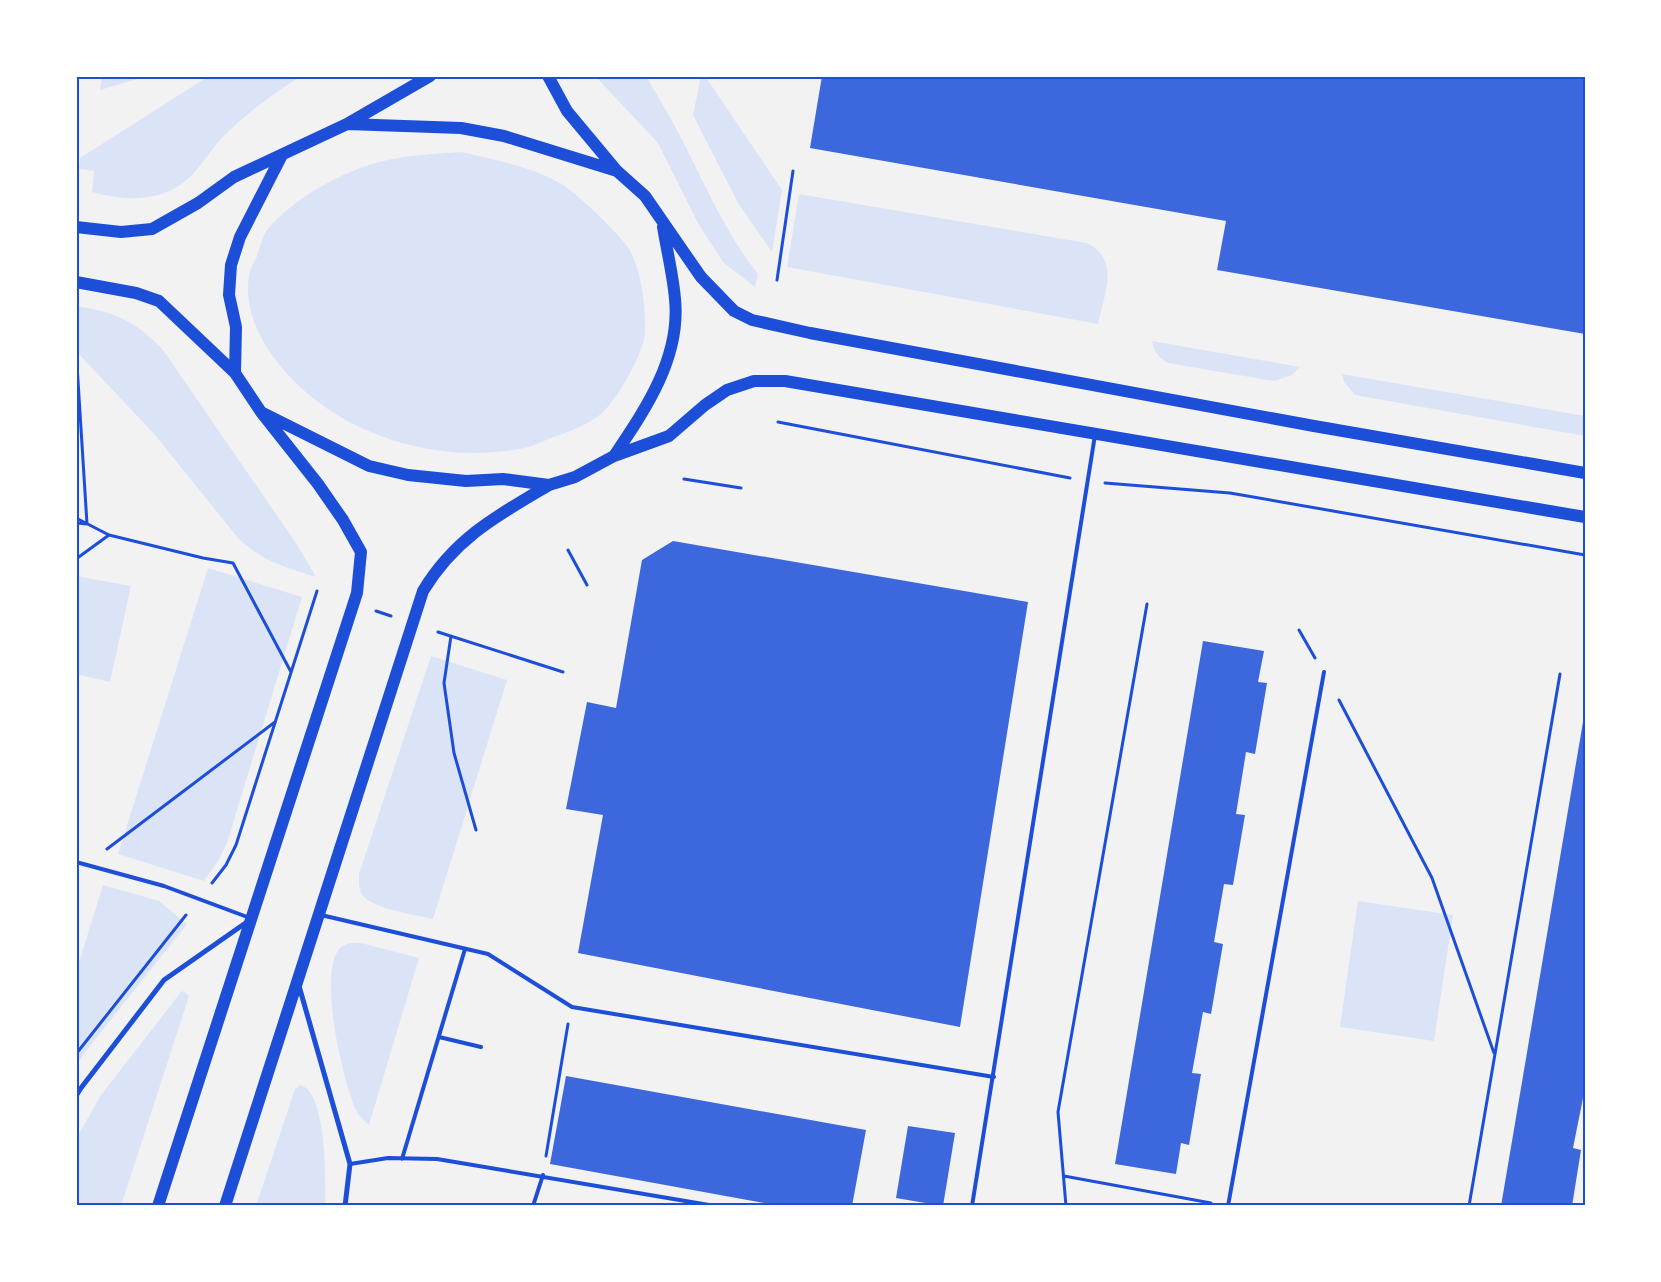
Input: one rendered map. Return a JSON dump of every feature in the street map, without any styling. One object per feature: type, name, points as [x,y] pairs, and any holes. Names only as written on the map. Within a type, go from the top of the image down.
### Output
[{"type":"main road","points":[[76,227],[121,232],[152,229],[198,203],[234,177],[347,124],[430,76]]},
{"type":"main road","points":[[548,76],[567,111],[617,171],[645,196],[662,224],[702,277],[734,311],[752,320],[1314,426],[1585,473]]},
{"type":"main road","points":[[347,124],[461,128],[504,136],[617,171]]},
{"type":"main road","points":[[235,373],[236,327],[230,295],[231,265],[240,237],[282,155]]},
{"type":"main road","points":[[614,456],[646,408],[665,368],[675,330],[675,300],[662,224]]},
{"type":"main road","points":[[76,282],[136,292],[159,301],[235,373],[261,412],[318,484],[343,520],[361,552],[357,593],[158,1206]]},
{"type":"main road","points":[[224,1206],[423,591],[437,567],[455,548],[498,516],[550,485],[575,476],[614,456],[669,436],[705,405],[727,390],[754,381],[785,381],[1585,516]]},
{"type":"main road","points":[[261,412],[369,466],[417,476],[466,481],[503,480],[550,485]]},
{"type":"street","points":[[76,1096],[80,1088],[164,980],[251,919]]},
{"type":"street","points":[[298,982],[350,1164],[345,1206]]},
{"type":"lane","points":[[972,1206],[1095,434]]},
{"type":"lane","points":[[1228,1206],[1324,672]]},
{"type":"lane","points":[[76,862],[164,886],[251,919]]},
{"type":"lane","points":[[319,914],[488,954],[572,1006],[994,1077]]},
{"type":"lane","points":[[402,1158],[465,949]]},
{"type":"lane","points":[[439,1037],[481,1047]]},
{"type":"lane","points":[[350,1164],[388,1158],[437,1159],[543,1175],[715,1206]]},
{"type":"lane","points":[[533,1206],[543,1175]]},
{"type":"path","points":[[777,280],[793,171]]},
{"type":"path","points":[[77,365],[88,524]]},
{"type":"path","points":[[778,422],[1087,481],[1230,493],[1585,555]]},
{"type":"path","points":[[684,479],[741,488]]},
{"type":"path","points":[[76,518],[109,535],[203,558],[233,562],[291,673]]},
{"type":"path","points":[[76,523],[88,524]]},
{"type":"path","points":[[76,560],[109,535]]},
{"type":"path","points":[[568,550],[587,585]]},
{"type":"path","points":[[76,1054],[226,865],[236,845],[316,591]]},
{"type":"path","points":[[1066,1206],[1058,1112],[1147,604]]},
{"type":"path","points":[[375,611],[390,616]]},
{"type":"path","points":[[1299,630],[1324,672],[1432,878],[1495,1055]]},
{"type":"path","points":[[438,632],[563,672]]},
{"type":"path","points":[[451,636],[444,684],[454,753],[476,830]]},
{"type":"path","points":[[1469,1206],[1560,674]]},
{"type":"path","points":[[108,849],[275,722]]},
{"type":"path","points":[[543,1175],[572,1006]]},
{"type":"path","points":[[560,1034],[566,1035]]},
{"type":"path","points":[[1064,1176],[1228,1206]]},
{"type":"shaded area","points":[[102,76],[147,76],[100,90]]},
{"type":"shaded area","points":[[209,76],[301,76],[238,122],[220,140],[193,174],[178,186],[155,196],[142,198],[117,197],[92,192],[94,171],[79,169],[80,158]]},
{"type":"shaded area","points":[[595,76],[646,76],[677,130],[734,240],[758,274],[755,287],[723,262],[699,225],[658,143]]},
{"type":"shaded area","points":[[701,76],[705,76],[782,190],[772,252],[738,203],[693,115]]},
{"type":"shaded area","points":[[461,152],[537,172],[560,183],[577,195],[626,245],[635,261],[641,281],[645,313],[643,342],[634,365],[614,399],[601,414],[583,425],[520,449],[491,453],[461,453],[432,450],[374,434],[348,421],[323,405],[289,376],[269,351],[261,337],[250,307],[248,292],[250,273],[262,239],[267,230],[290,207],[333,180],[379,162],[409,156]]},
{"type":"shaded area","points":[[799,194],[1087,243],[1097,250],[1104,259],[1107,268],[1108,279],[1098,324],[787,267]]},
{"type":"shaded area","points":[[76,306],[102,311],[124,319],[144,332],[163,350],[298,546],[316,577],[284,567],[265,558],[238,538],[155,435],[76,351]]},
{"type":"shaded area","points":[[1152,341],[1300,367],[1292,375],[1274,381],[1168,363],[1157,354]]},
{"type":"shaded area","points":[[1342,374],[1585,416],[1585,436],[1355,395],[1344,382]]},
{"type":"shaded area","points":[[208,568],[302,597],[227,843],[218,861],[204,881],[118,854]]},
{"type":"shaded area","points":[[76,576],[131,586],[110,682],[76,674]]},
{"type":"shaded area","points":[[431,656],[507,680],[433,919],[377,905],[364,897],[359,886],[359,874]]},
{"type":"shaded area","points":[[103,885],[159,901],[187,924],[76,1065],[76,972]]},
{"type":"shaded area","points":[[1358,901],[1453,915],[1434,1041],[1340,1027]]},
{"type":"shaded area","points":[[350,943],[361,943],[419,958],[369,1125],[356,1110],[345,1076],[334,1028],[331,980],[334,961],[340,948]]},
{"type":"shaded area","points":[[184,991],[189,996],[121,1206],[76,1206],[76,1139],[101,1095],[181,992]]},
{"type":"shaded area","points":[[300,1085],[309,1091],[320,1120],[325,1159],[325,1206],[256,1206],[295,1089]]},
{"type":"building","points":[[822,76],[1585,76],[1585,334],[1217,270],[1226,221],[810,148]]},
{"type":"building","points":[[673,541],[1028,602],[960,1027],[578,953],[603,815],[566,809],[587,702],[616,708],[642,560]]},
{"type":"building","points":[[1203,641],[1264,651],[1258,682],[1267,683],[1255,754],[1246,752],[1236,814],[1245,815],[1233,885],[1224,884],[1214,942],[1223,944],[1211,1014],[1203,1012],[1192,1073],[1201,1074],[1189,1145],[1181,1143],[1176,1174],[1115,1164]]},
{"type":"building","points":[[1584,716],[1585,1088],[1573,1148],[1581,1150],[1572,1206],[1501,1206]]},
{"type":"building","points":[[566,1076],[866,1130],[852,1206],[781,1206],[550,1164]]},
{"type":"building","points":[[908,1126],[955,1133],[943,1206],[896,1198]]}]
